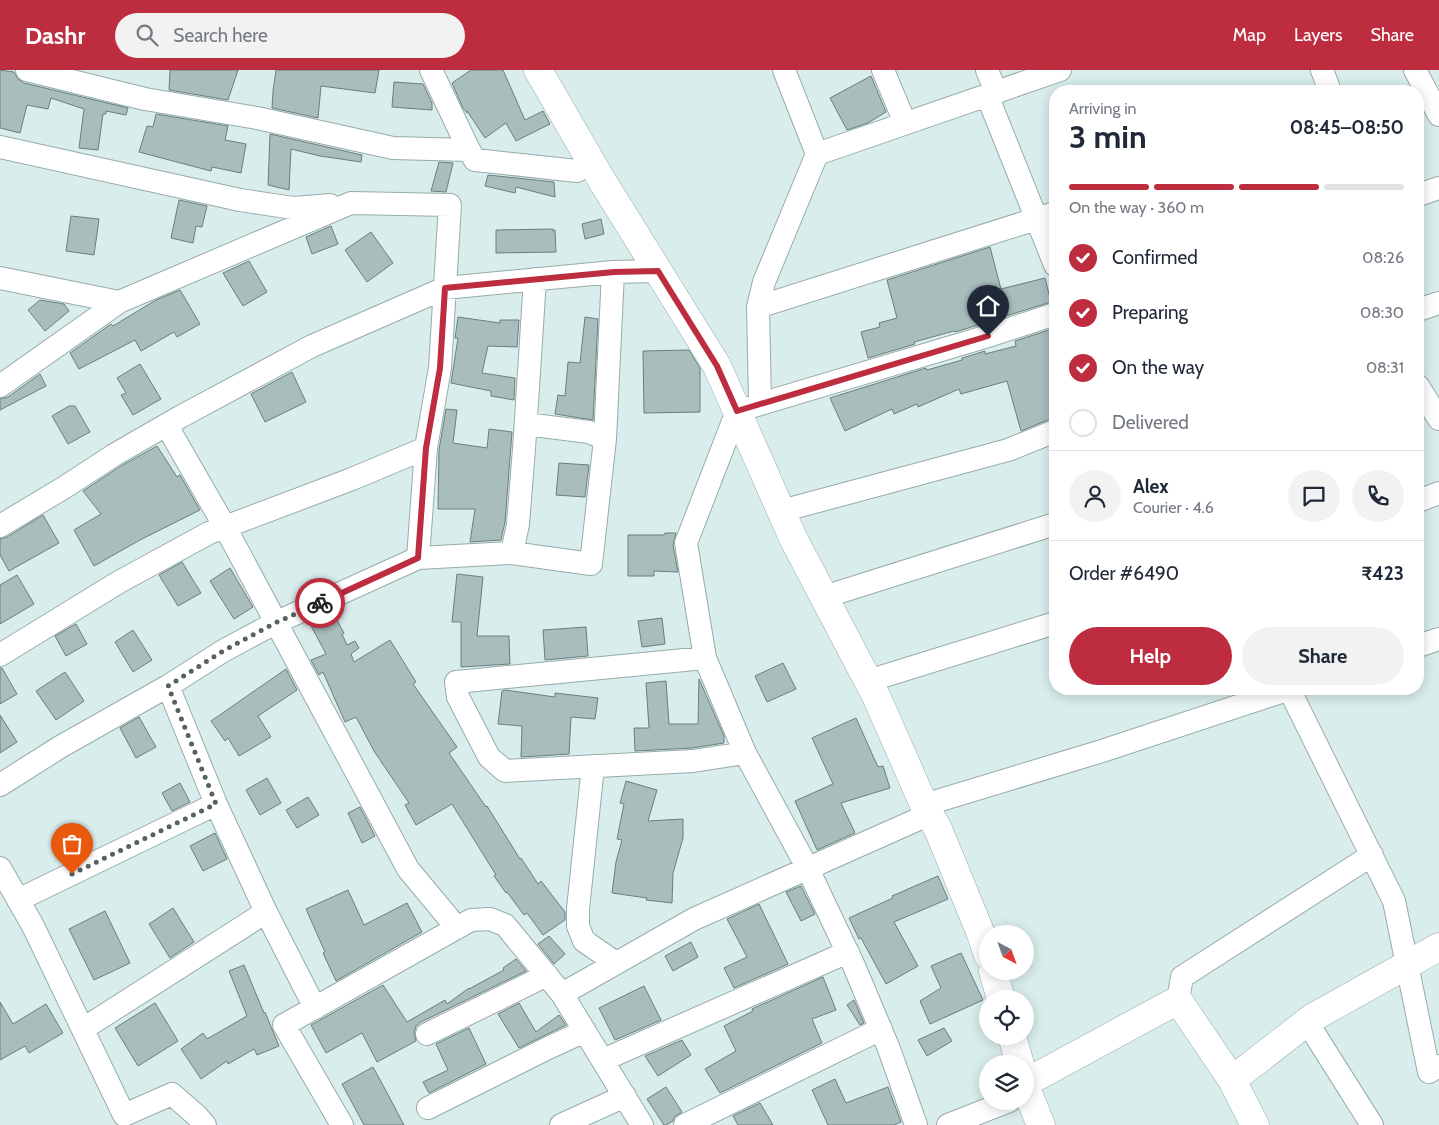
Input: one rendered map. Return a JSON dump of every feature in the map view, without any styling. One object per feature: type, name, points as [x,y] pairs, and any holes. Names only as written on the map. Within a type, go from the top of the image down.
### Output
[{"type":"street","points":[[27,70],[145,99],[257,118],[393,148],[469,150]]},
{"type":"street","points":[[431,70],[474,160],[577,171],[590,162]]},
{"type":"street","points":[[538,70],[590,162],[717,366],[748,408],[781,511],[793,538],[877,698],[927,809],[938,829],[979,929]]},
{"type":"street","points":[[784,70],[817,154],[764,282],[758,307],[748,408],[686,542],[705,658],[745,753],[807,867],[848,952],[889,1049],[916,1125]]},
{"type":"street","points":[[883,70],[905,123]]},
{"type":"street","points":[[986,70],[991,94],[1046,216],[1049,232]]},
{"type":"street","points":[[817,154],[1060,70]]},
{"type":"street","points":[[1322,70],[1328,85]]},
{"type":"street","points":[[1415,70],[1423,85]]},
{"type":"street","points":[[1424,87],[1439,115]]},
{"type":"street","points":[[0,147],[249,202],[293,208],[351,203],[450,205],[440,368],[426,448],[418,558]]},
{"type":"street","points":[[1424,193],[1439,188]]},
{"type":"street","points":[[0,386],[119,302],[351,203]]},
{"type":"street","points":[[758,307],[1046,216]]},
{"type":"street","points":[[0,526],[114,455],[312,346],[445,288],[614,272],[658,271]]},
{"type":"street","points":[[0,785],[60,747],[168,686],[223,651],[275,623],[418,558],[512,553],[591,564],[605,439],[614,272]]},
{"type":"street","points":[[0,278],[119,302]]},
{"type":"street","points":[[512,553],[518,524],[536,279]]},
{"type":"street","points":[[1424,308],[1439,303]]},
{"type":"street","points":[[748,408],[1049,316]]},
{"type":"street","points":[[1424,399],[1439,420]]},
{"type":"street","points":[[526,424],[590,432],[605,439]]},
{"type":"street","points":[[167,426],[225,527],[408,869],[457,928]]},
{"type":"street","points":[[781,511],[1008,450],[1049,433]]},
{"type":"street","points":[[0,655],[119,582],[209,533],[352,479],[426,448]]},
{"type":"street","points":[[1424,499],[1439,493]]},
{"type":"street","points":[[824,597],[1049,526]]},
{"type":"street","points":[[868,681],[1049,625]]},
{"type":"street","points":[[705,658],[456,682],[458,697],[489,757],[505,771],[693,761],[745,753]]},
{"type":"street","points":[[168,686],[216,804],[266,912],[315,1008]]},
{"type":"street","points":[[562,994],[694,919],[927,809],[1271,695]]},
{"type":"street","points":[[1292,695],[1394,901],[1429,1072],[1439,1066]]},
{"type":"street","points":[[593,766],[578,909],[578,926],[584,941],[616,963]]},
{"type":"street","points":[[18,900],[216,804]]},
{"type":"street","points":[[1255,1125],[1232,1080],[1178,1000],[1182,978],[1372,855]]},
{"type":"street","points":[[0,868],[33,926],[83,1029],[117,1120],[172,1094],[205,1125]]},
{"type":"street","points":[[83,1029],[266,912]]},
{"type":"street","points":[[342,1125],[284,1025],[472,920],[490,919],[506,925],[562,994],[642,1125]]},
{"type":"street","points":[[1232,1080],[1312,1018],[1439,947]]},
{"type":"street","points":[[603,1060],[848,952]]},
{"type":"street","points":[[427,1034],[547,975]]},
{"type":"street","points":[[1034,1085],[1178,1000]]},
{"type":"street","points":[[1307,1022],[1372,1125]]},
{"type":"street","points":[[685,1125],[881,1029]]},
{"type":"street","points":[[428,1108],[585,1031]]},
{"type":"street","points":[[561,1125],[625,1096]]},
{"type":"street","points":[[948,1125],[982,1110]]},
{"type":"street","points":[[1032,1110],[1041,1125]]},
{"type":"building","points":[[0,70],[14,72],[18,79],[24,83],[128,108],[126,115],[106,111],[106,114],[103,114],[98,150],[79,148],[84,109],[51,98],[48,109],[27,105],[20,133],[0,128]]},
{"type":"building","points":[[170,70],[238,70],[228,100],[169,90]]},
{"type":"building","points":[[276,70],[379,70],[375,93],[321,86],[318,118],[272,108]]},
{"type":"building","points":[[471,70],[503,70],[525,120],[543,111],[550,124],[516,141],[506,123],[485,138],[463,108],[452,83]]},
{"type":"building","points":[[871,76],[886,112],[868,123],[847,130],[830,98]]},
{"type":"building","points":[[394,82],[423,84],[432,103],[432,110],[392,107]]},
{"type":"building","points":[[156,114],[228,126],[225,140],[246,144],[241,173],[212,167],[211,171],[139,152],[147,126],[153,127]]},
{"type":"building","points":[[270,134],[362,155],[361,162],[320,156],[291,149],[289,190],[268,185]]},
{"type":"building","points":[[439,162],[453,163],[446,192],[431,191]]},
{"type":"building","points":[[488,175],[554,182],[555,197],[516,187],[515,193],[485,186]]},
{"type":"building","points":[[179,200],[207,206],[202,227],[196,226],[193,243],[171,238]]},
{"type":"building","points":[[71,216],[99,219],[94,255],[66,251]]},
{"type":"building","points":[[601,219],[604,234],[585,239],[582,224]]},
{"type":"building","points":[[331,226],[338,244],[312,254],[306,237]]},
{"type":"building","points":[[553,229],[553,231],[555,230],[556,252],[496,253],[496,230]]},
{"type":"building","points":[[371,232],[393,263],[367,282],[345,250]]},
{"type":"building","points":[[990,247],[1001,289],[1045,278],[1049,303],[977,323],[978,325],[955,332],[914,342],[915,344],[868,358],[861,332],[880,327],[879,323],[897,318],[887,280]]},
{"type":"building","points":[[249,261],[267,292],[243,306],[223,273]]},
{"type":"building","points":[[180,290],[200,324],[177,337],[174,332],[141,351],[135,340],[79,369],[70,353],[111,324],[113,326],[156,300]]},
{"type":"building","points":[[40,300],[64,304],[69,311],[45,331],[28,310]]},
{"type":"building","points":[[458,317],[500,323],[500,320],[519,320],[517,347],[488,346],[482,373],[515,378],[514,400],[491,396],[491,391],[451,383],[458,338],[455,338]]},
{"type":"building","points":[[585,317],[598,319],[593,420],[555,414],[558,395],[565,396],[568,362],[580,363]]},
{"type":"building","points":[[1049,330],[1049,419],[1021,431],[1007,381],[961,394],[959,389],[918,407],[917,404],[894,414],[892,409],[845,431],[830,398],[926,368],[927,370],[962,360],[962,358],[985,351],[985,354],[1016,346],[1015,341]]},
{"type":"building","points":[[689,350],[700,368],[700,412],[644,413],[643,351]]},
{"type":"building","points":[[140,364],[161,399],[133,415],[121,395],[126,393],[117,378]]},
{"type":"building","points":[[292,372],[306,402],[265,422],[251,394]]},
{"type":"building","points":[[40,374],[46,386],[0,410],[0,399],[8,397]]},
{"type":"building","points":[[69,406],[75,406],[90,432],[68,444],[52,416]]},
{"type":"building","points":[[446,409],[457,410],[453,443],[487,448],[489,429],[512,432],[505,522],[501,540],[470,542],[475,509],[438,509],[439,450]]},
{"type":"building","points":[[157,446],[177,477],[180,475],[200,510],[140,540],[94,566],[74,530],[101,514],[83,491],[121,466]]},
{"type":"building","points":[[559,463],[589,465],[585,497],[556,495]]},
{"type":"building","points":[[43,515],[59,543],[9,571],[0,555],[0,539],[7,537]]},
{"type":"building","points":[[665,533],[676,533],[673,545],[678,572],[654,571],[654,576],[628,576],[628,535],[664,535]]},
{"type":"building","points":[[182,562],[201,593],[178,606],[159,575]]},
{"type":"building","points":[[230,568],[253,607],[234,619],[210,581]]},
{"type":"building","points":[[457,574],[483,577],[477,636],[509,636],[510,664],[461,667],[461,622],[452,622]]},
{"type":"building","points":[[17,575],[34,604],[0,624],[0,585]]},
{"type":"building","points":[[332,611],[344,633],[342,634],[347,645],[355,641],[359,648],[351,654],[354,662],[390,640],[416,682],[413,684],[457,747],[449,753],[487,806],[538,884],[541,881],[565,912],[565,920],[543,935],[527,913],[524,915],[494,876],[496,875],[452,804],[416,825],[405,805],[409,803],[374,751],[356,717],[345,722],[323,672],[319,675],[311,660],[326,654],[309,622]]},
{"type":"building","points":[[662,618],[665,644],[642,647],[638,621]]},
{"type":"building","points":[[76,624],[87,644],[66,656],[55,636]]},
{"type":"building","points":[[586,627],[588,656],[545,660],[543,630]]},
{"type":"building","points":[[133,630],[152,660],[133,672],[115,642]]},
{"type":"building","points":[[783,663],[796,689],[767,702],[755,676]]},
{"type":"building","points":[[0,668],[2,668],[17,694],[0,704]]},
{"type":"building","points":[[286,669],[297,690],[258,716],[271,737],[239,756],[228,738],[225,741],[211,721]]},
{"type":"building","points":[[65,672],[84,701],[56,720],[36,691]]},
{"type":"building","points":[[699,679],[724,736],[724,743],[692,748],[635,751],[634,728],[649,728],[646,683],[666,681],[669,724],[698,724]]},
{"type":"building","points":[[502,691],[555,697],[555,693],[598,698],[595,719],[571,717],[569,754],[521,757],[522,726],[498,724]]},
{"type":"building","points":[[0,715],[17,742],[0,753]]},
{"type":"building","points":[[139,717],[156,747],[136,758],[120,728]]},
{"type":"building","points":[[856,718],[878,767],[883,766],[890,788],[841,803],[855,833],[817,850],[795,801],[833,784],[812,738]]},
{"type":"building","points":[[267,778],[281,803],[260,815],[246,790]]},
{"type":"building","points":[[626,781],[657,790],[648,821],[683,819],[683,838],[673,873],[672,903],[612,893],[616,862],[622,840],[617,839],[624,804],[620,803]]},
{"type":"building","points":[[180,783],[190,802],[172,811],[162,793]]},
{"type":"building","points":[[308,797],[319,815],[297,828],[286,810]]},
{"type":"building","points":[[360,807],[375,836],[362,843],[348,813]]},
{"type":"building","points":[[215,833],[227,859],[203,871],[190,846]]},
{"type":"building","points":[[938,876],[948,899],[894,922],[918,966],[886,984],[861,938],[859,939],[849,918],[893,898],[892,896]]},
{"type":"building","points":[[801,886],[815,914],[801,921],[786,892]]},
{"type":"building","points":[[348,890],[364,925],[407,903],[422,932],[336,981],[306,909]]},
{"type":"building","points":[[759,904],[788,964],[734,988],[724,968],[747,957],[727,919]]},
{"type":"building","points":[[173,908],[194,942],[170,958],[149,924]]},
{"type":"building","points":[[105,911],[130,963],[94,980],[69,929]]},
{"type":"building","points":[[549,936],[565,954],[554,964],[538,944]]},
{"type":"building","points":[[691,942],[698,957],[673,971],[665,956]]},
{"type":"building","points":[[961,953],[979,991],[979,1002],[930,1024],[920,1001],[941,988],[931,966]]},
{"type":"building","points":[[516,959],[526,971],[421,1022],[416,1026],[414,1033],[416,1041],[377,1062],[362,1033],[326,1053],[311,1025],[383,985],[407,1022],[445,1000],[447,1004],[469,988],[504,970],[503,968]]},
{"type":"building","points":[[244,965],[279,1046],[257,1055],[254,1049],[228,1064],[227,1061],[201,1079],[181,1049],[203,1033],[207,1039],[247,1016],[229,971]]},
{"type":"building","points":[[823,977],[836,1010],[812,1019],[822,1043],[720,1093],[705,1069],[736,1051],[724,1026],[753,1011],[752,1009]]},
{"type":"building","points":[[644,986],[661,1020],[615,1040],[599,1008]]},
{"type":"building","points":[[854,1000],[864,1023],[860,1025],[847,1005]]},
{"type":"building","points":[[0,1002],[13,1024],[46,1004],[63,1033],[29,1053],[25,1046],[0,1060]]},
{"type":"building","points":[[155,1003],[178,1041],[138,1066],[115,1028]]},
{"type":"building","points":[[519,1003],[536,1032],[559,1015],[566,1025],[519,1048],[498,1014]]},
{"type":"building","points":[[469,1028],[486,1064],[429,1093],[423,1082],[448,1070],[436,1044]]},
{"type":"building","points":[[944,1028],[952,1041],[927,1056],[918,1040]]},
{"type":"building","points":[[682,1040],[691,1055],[658,1076],[645,1056]]},
{"type":"building","points":[[373,1067],[404,1125],[364,1125],[342,1084]]},
{"type":"building","points":[[835,1079],[846,1103],[888,1087],[901,1122],[894,1125],[828,1125],[812,1090]]},
{"type":"building","points":[[666,1087],[682,1112],[674,1117],[673,1121],[664,1125],[647,1099]]},
{"type":"building","points":[[760,1103],[773,1125],[738,1125],[733,1116]]},
{"type":"way so far","points":[[72,874],[216,804],[168,686],[223,651],[275,623],[320,603]]},
{"type":"route","points":[[320,603],[418,558],[426,448],[440,368],[445,288],[614,272],[658,271],[717,366],[737,411],[988,336]]}]
